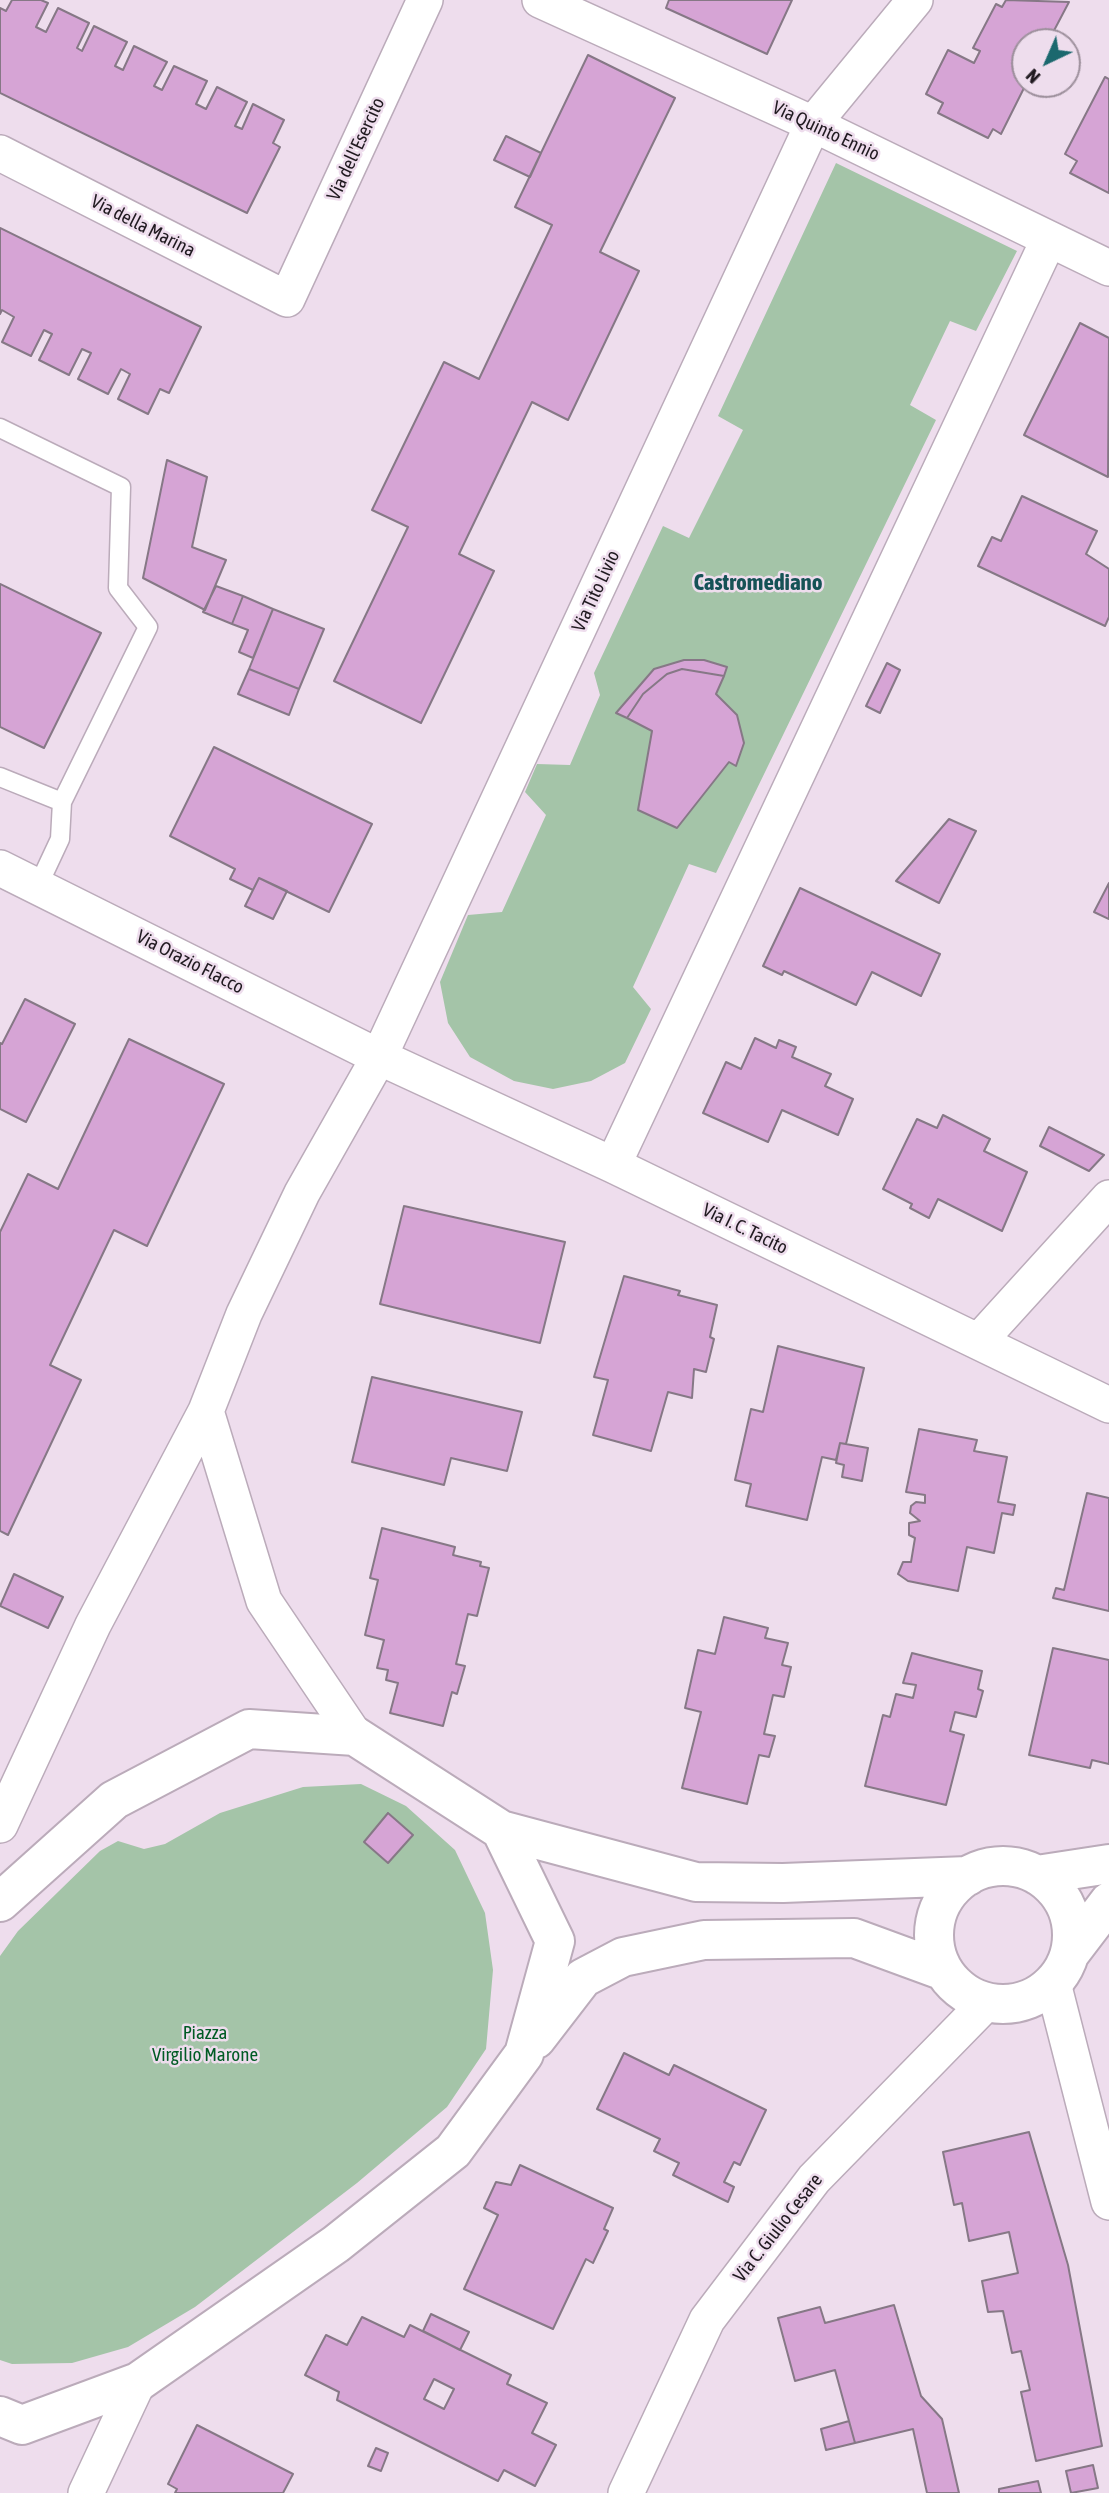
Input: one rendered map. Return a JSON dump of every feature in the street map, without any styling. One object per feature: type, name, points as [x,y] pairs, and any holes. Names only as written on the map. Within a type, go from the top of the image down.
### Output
[{"type":"street","name":"Via dell'Esercito","points":[[287,299],[425,0]]},
{"type":"street","name":"Via Quinto Ennio","points":[[540,0],[813,124],[1109,268]]},
{"type":"street","name":"Via Tito Livio","points":[[0,1825],[93,1625],[206,1411],[244,1314],[302,1193],[379,1057],[813,124],[915,0]]},
{"type":"street","name":"Via della Marina","points":[[0,153],[287,299]]},
{"type":"street","points":[[613,1165],[1049,239]]},
{"type":"street","name":"Via Orazio Flacco","points":[[0,867],[379,1057]]},
{"type":"street","name":"Via I. C. Tacito","points":[[379,1057],[613,1165],[1109,1405]]},
{"type":"street","points":[[979,1341],[1109,1198]]},
{"type":"street","points":[[206,1411],[264,1601],[355,1736],[501,1830],[696,1881],[783,1883],[968,1876]]},
{"type":"street","points":[[0,1902],[114,1800],[249,1728],[355,1736]]},
{"type":"street","points":[[501,1830],[555,1941],[524,2054]]},
{"type":"street","points":[[944,1971],[937,1954],[937,1918],[955,1885],[968,1876],[985,1868],[1002,1866],[1037,1875],[1109,1864]]},
{"type":"street","points":[[1037,1875],[1051,1886],[1070,1916],[1073,1934],[1062,1967],[1109,2202]]},
{"type":"street","points":[[0,2416],[22,2425],[138,2382],[336,2245],[453,2151],[583,1979],[622,1957],[704,1940],[854,1938],[944,1971],[970,1996],[987,2002],[1023,2001],[1062,1967],[1109,1902]]},
{"type":"street","name":"Via C. Giulio Cesare","points":[[626,2493],[707,2320],[814,2179],[987,2002]]},
{"type":"street","points":[[86,2493],[138,2382]]},
{"type":"lane","points":[[0,428],[121,487],[118,588],[148,627],[62,802],[60,839],[38,886]]},
{"type":"lane","points":[[0,777],[62,802]]},
{"type":"green space","points":[[836,163],[1017,251],[976,331],[950,321],[910,405],[936,420],[716,873],[689,864],[633,987],[651,1009],[625,1063],[591,1081],[553,1089],[514,1081],[470,1057],[448,1023],[440,982],[468,915],[502,912],[546,815],[525,792],[537,764],[570,765],[600,695],[594,673],[663,526],[689,538],[743,430],[718,416]]},
{"type":"green space","name":"Piazza Virgilio Marone","points":[[361,1784],[406,1806],[455,1850],[485,1913],[493,1970],[486,2049],[447,2107],[357,2183],[195,2307],[128,2347],[72,2363],[12,2364],[0,2360],[0,1956],[18,1931],[100,1851],[118,1841],[144,1849],[165,1844],[220,1813],[303,1787]]},
{"type":"building","points":[[12,0],[41,0],[48,3],[36,27],[46,32],[58,8],[89,23],[77,48],[82,51],[94,26],[127,42],[115,66],[123,70],[134,46],[167,62],[154,86],[162,90],[174,66],[207,81],[196,104],[206,109],[217,87],[247,102],[235,126],[242,129],[253,104],[284,120],[273,143],[280,147],[247,213],[0,93],[0,8],[6,11]]},
{"type":"building","points":[[669,0],[792,0],[767,54],[666,8]]},
{"type":"building","points":[[1006,0],[1069,2],[1055,28],[1011,28],[1011,98],[1019,98],[1001,134],[993,129],[988,138],[938,113],[943,103],[926,94],[948,50],[974,63],[980,51],[973,48],[996,4],[1002,7]]},
{"type":"building","points":[[588,55],[675,98],[600,252],[639,271],[568,420],[532,402],[459,554],[494,571],[421,723],[334,681],[408,527],[372,510],[444,362],[479,379],[552,225],[515,207]]},
{"type":"building","points":[[1105,77],[1109,79],[1109,193],[1070,173],[1077,161],[1065,154]]},
{"type":"building","points":[[506,136],[541,153],[530,177],[494,160]]},
{"type":"building","points":[[0,228],[201,327],[169,393],[160,389],[148,414],[118,399],[130,374],[121,369],[108,394],[78,379],[91,353],[82,349],[69,375],[39,360],[52,334],[44,330],[31,356],[2,342],[14,317],[2,310],[0,314]]},
{"type":"building","points":[[1080,323],[1109,338],[1108,477],[1024,435]]},
{"type":"building","points":[[167,460],[207,477],[192,547],[226,560],[205,610],[143,578]]},
{"type":"building","points":[[1022,496],[1097,531],[1086,554],[1109,569],[1109,617],[1105,626],[978,566],[992,537],[1001,541]]},
{"type":"building","points":[[0,584],[101,633],[44,748],[0,727]]},
{"type":"building","points":[[216,586],[243,596],[232,624],[203,612]]},
{"type":"building","points":[[243,596],[273,609],[253,658],[239,652],[248,630],[232,624]]},
{"type":"building","points":[[273,609],[324,629],[299,689],[249,669]]},
{"type":"building","points":[[684,660],[704,660],[727,667],[724,676],[682,669],[667,674],[643,694],[627,718],[616,713],[654,669]]},
{"type":"building","points":[[887,663],[900,670],[880,713],[866,706]]},
{"type":"building","points":[[249,669],[299,689],[289,715],[238,694]]},
{"type":"building","points":[[682,669],[724,676],[716,694],[737,715],[744,743],[736,766],[729,762],[677,828],[638,810],[652,731],[627,718],[643,694],[667,674]]},
{"type":"building","points":[[214,747],[372,824],[329,912],[259,878],[253,890],[230,879],[235,869],[170,836]]},
{"type":"building","points":[[949,819],[976,831],[939,903],[896,881]]},
{"type":"building","points":[[259,878],[287,891],[273,919],[245,906]]},
{"type":"building","points":[[1109,883],[1109,919],[1094,912]]},
{"type":"building","points":[[800,888],[940,954],[921,996],[872,972],[856,1005],[784,971],[782,975],[763,966]]},
{"type":"building","points":[[25,999],[75,1024],[26,1122],[0,1109],[0,1043],[2,1044]]},
{"type":"building","points":[[755,1038],[776,1048],[779,1040],[796,1047],[792,1057],[831,1074],[825,1086],[853,1099],[838,1135],[782,1110],[768,1142],[703,1113],[726,1062],[741,1069]]},
{"type":"building","points":[[129,1039],[224,1084],[147,1246],[114,1230],[50,1365],[81,1380],[8,1535],[0,1531],[0,1232],[28,1174],[58,1189]]},
{"type":"building","points":[[943,1115],[990,1139],[984,1151],[1027,1172],[1002,1231],[938,1199],[929,1218],[910,1208],[912,1204],[883,1189],[917,1119],[937,1128]]},
{"type":"building","points":[[1049,1127],[1104,1155],[1089,1171],[1040,1146]]},
{"type":"building","points":[[404,1206],[565,1242],[540,1343],[380,1304]]},
{"type":"building","points":[[624,1276],[680,1291],[678,1295],[717,1305],[710,1337],[714,1339],[706,1372],[694,1369],[692,1398],[668,1392],[651,1451],[593,1435],[608,1380],[594,1377]]},
{"type":"building","points":[[778,1346],[864,1368],[846,1444],[840,1443],[836,1460],[822,1457],[807,1520],[746,1506],[751,1484],[735,1480],[751,1409],[763,1412]]},
{"type":"building","points":[[372,1377],[522,1412],[507,1471],[451,1458],[444,1485],[352,1462]]},
{"type":"building","points":[[919,1429],[977,1440],[974,1451],[1007,1457],[998,1502],[1015,1505],[1013,1515],[1002,1513],[994,1553],[967,1547],[958,1591],[908,1581],[898,1574],[903,1562],[911,1562],[915,1538],[909,1535],[909,1523],[920,1521],[910,1513],[911,1506],[916,1502],[925,1503],[925,1495],[906,1492]]},
{"type":"building","points":[[840,1443],[868,1448],[862,1481],[842,1477],[844,1465],[836,1463]]},
{"type":"building","points":[[1087,1493],[1109,1498],[1109,1611],[1053,1598],[1056,1588],[1064,1590]]},
{"type":"building","points":[[382,1528],[455,1547],[453,1555],[481,1562],[480,1566],[489,1568],[477,1616],[468,1614],[456,1664],[465,1666],[457,1694],[452,1692],[443,1726],[390,1713],[398,1683],[386,1680],[388,1670],[377,1668],[384,1640],[365,1635],[378,1580],[370,1578]]},
{"type":"building","points":[[14,1574],[63,1597],[48,1628],[0,1606]]},
{"type":"building","points":[[724,1617],[768,1628],[765,1638],[788,1643],[782,1665],[791,1667],[784,1697],[773,1695],[764,1734],[775,1736],[769,1757],[759,1755],[747,1804],[682,1788],[701,1712],[685,1708],[698,1650],[715,1654]]},
{"type":"building","points":[[1053,1648],[1109,1660],[1109,1764],[1092,1760],[1090,1768],[1029,1755]]},
{"type":"building","points":[[912,1653],[982,1671],[978,1689],[983,1691],[976,1717],[955,1712],[950,1731],[964,1735],[946,1805],[865,1786],[883,1715],[890,1717],[896,1694],[913,1698],[916,1685],[903,1683]]},
{"type":"building","points":[[388,1813],[413,1835],[388,1863],[364,1842]]},
{"type":"building","points":[[624,2053],[669,2075],[674,2065],[766,2110],[740,2165],[734,2162],[724,2182],[734,2187],[728,2202],[673,2175],[679,2163],[654,2151],[660,2139],[597,2109]]},
{"type":"building","points":[[1029,2132],[1068,2265],[1102,2446],[1036,2461],[1021,2392],[1030,2390],[1021,2351],[1012,2353],[1003,2311],[988,2312],[982,2281],[1018,2273],[1009,2232],[969,2241],[962,2203],[954,2205],[943,2152]]},
{"type":"building","points":[[520,2165],[613,2208],[604,2229],[608,2231],[593,2263],[586,2259],[553,2329],[464,2289],[498,2215],[484,2208],[496,2182],[511,2185]]},
{"type":"building","points":[[894,2305],[921,2396],[942,2419],[959,2493],[927,2493],[913,2429],[855,2443],[835,2370],[795,2381],[778,2318],[820,2307],[825,2323]]},
{"type":"building","points":[[431,2314],[469,2332],[460,2350],[423,2331]]},
{"type":"building","points":[[362,2317],[404,2337],[410,2325],[511,2375],[507,2384],[547,2403],[532,2433],[556,2445],[535,2486],[504,2470],[498,2481],[337,2400],[339,2392],[305,2375],[326,2335],[347,2345]],"holes":[[[434,2379],[454,2389],[444,2409],[424,2399]]]},
{"type":"building","points":[[849,2421],[855,2443],[826,2450],[821,2429]]},
{"type":"building","points":[[197,2425],[293,2474],[283,2493],[175,2493],[177,2489],[168,2484]]},
{"type":"building","points":[[376,2448],[388,2453],[381,2471],[368,2466]]},
{"type":"building","points":[[1093,2465],[1098,2488],[1071,2493],[1066,2471]]},
{"type":"building","points":[[1038,2481],[1041,2493],[999,2493],[999,2489]]},
{"type":"district","name":"Castromediano","points":[[758,583]]}]
